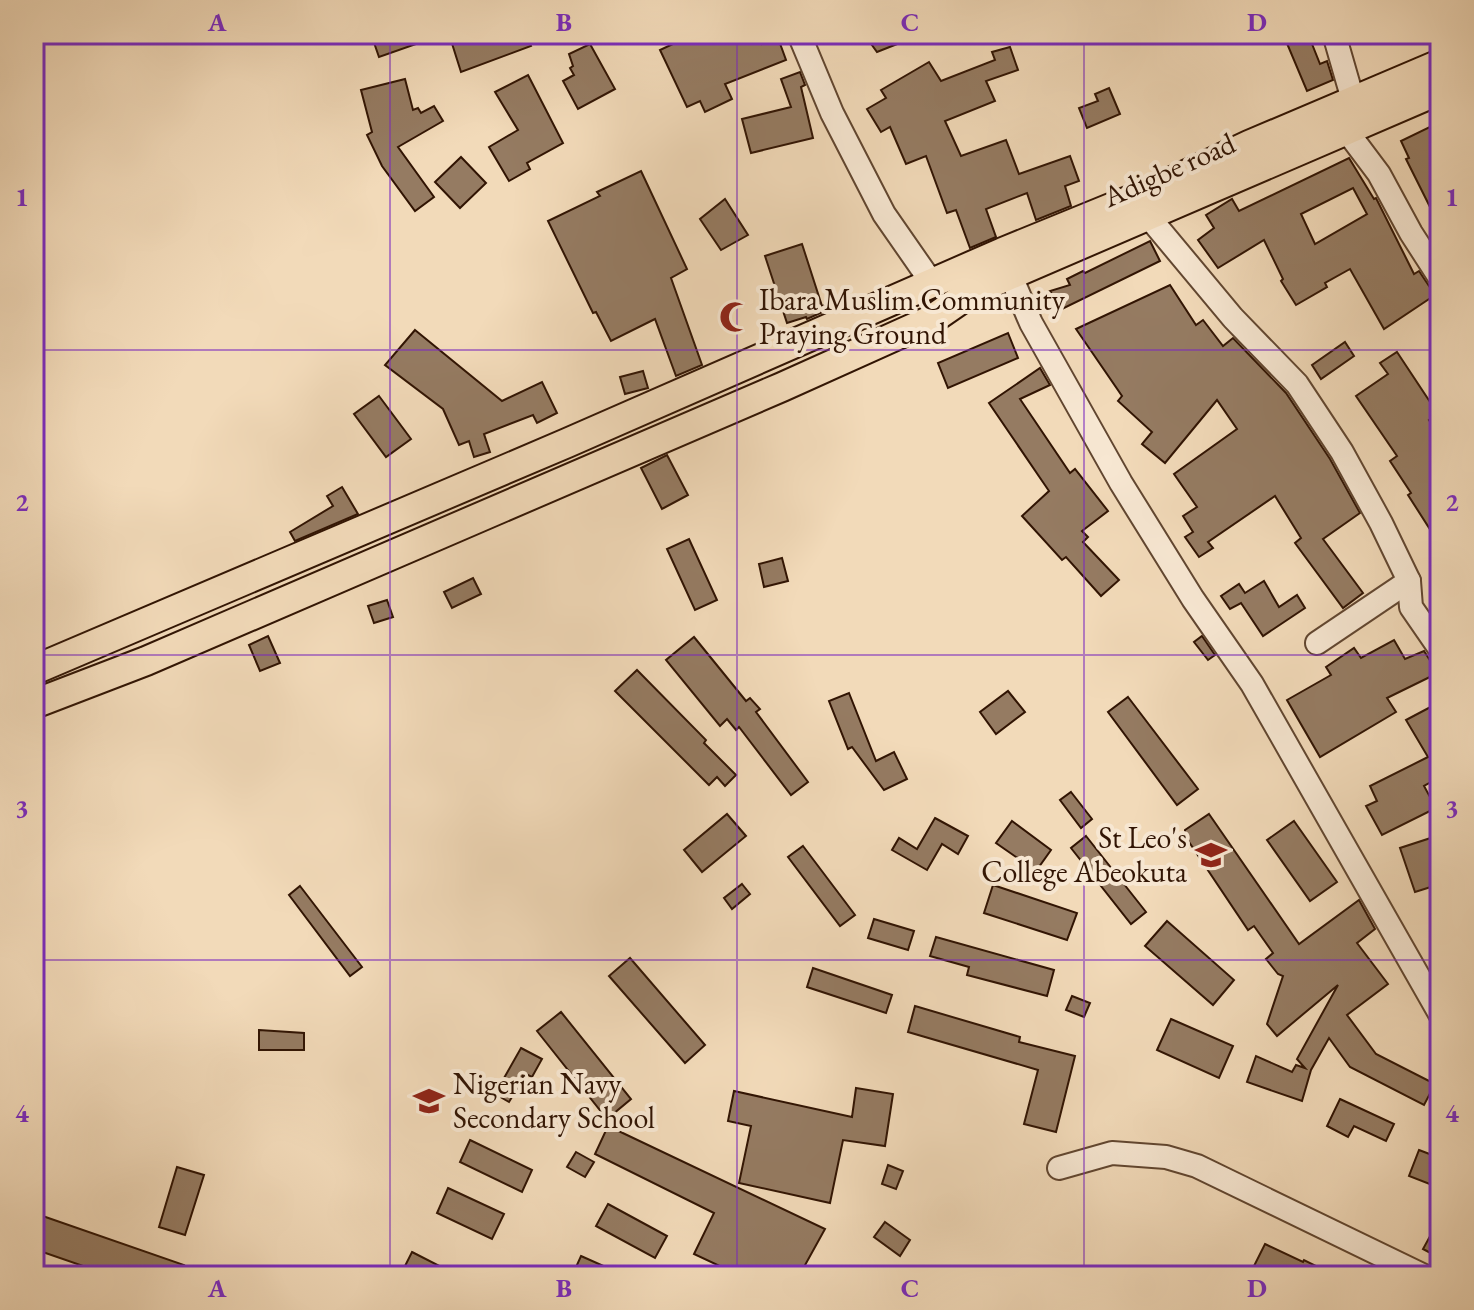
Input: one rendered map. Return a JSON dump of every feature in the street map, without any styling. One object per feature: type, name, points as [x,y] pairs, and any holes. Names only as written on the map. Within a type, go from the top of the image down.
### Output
[{"type":"main road","points":[[34,670],[1145,194],[1440,64]]},
{"type":"main road","name":"Adigbe road","points":[[34,704],[146,661],[782,387],[931,320],[973,291],[1010,274],[1440,90]]},
{"type":"street","points":[[799,34],[832,113],[884,214],[932,283]]},
{"type":"street","points":[[1334,34],[1353,100]]},
{"type":"street","points":[[1346,130],[1379,174],[1440,278]]},
{"type":"street","points":[[1148,216],[1233,318],[1297,384],[1342,452],[1409,581],[1411,607],[1440,649]]},
{"type":"street","points":[[1010,274],[1031,323],[1121,483],[1193,599],[1252,684],[1440,1014]]},
{"type":"street","points":[[1317,643],[1409,581]]},
{"type":"street","points":[[1059,1168],[1112,1153],[1166,1157],[1197,1166],[1424,1276]]},
{"type":"building","points":[[371,34],[438,34],[439,36],[379,57]]},
{"type":"building","points":[[449,34],[526,34],[531,46],[461,72]]},
{"type":"building","points":[[694,34],[758,34],[762,44],[778,38],[786,60],[725,84],[732,99],[705,112],[700,101],[687,107],[660,50]]},
{"type":"building","points":[[864,34],[920,34],[920,35],[877,52]]},
{"type":"building","points":[[1283,34],[1308,34],[1320,64],[1327,61],[1333,80],[1307,91]]},
{"type":"building","points":[[590,44],[615,89],[578,109],[563,81],[574,75],[569,54]]},
{"type":"building","points":[[1010,47],[1018,70],[986,81],[995,101],[945,121],[961,156],[1006,140],[1019,174],[1070,156],[1079,181],[1065,186],[1071,206],[1036,220],[1027,193],[986,209],[996,237],[970,248],[956,210],[947,213],[926,156],[906,164],[890,127],[881,132],[867,109],[886,98],[881,90],[929,62],[941,81],[995,60],[992,52]]},
{"type":"building","points":[[800,72],[813,138],[751,153],[742,119],[791,107],[781,79]]},
{"type":"building","points":[[528,75],[563,143],[527,163],[530,169],[509,181],[489,147],[518,130],[495,92]]},
{"type":"building","points":[[405,79],[413,110],[418,108],[421,113],[434,106],[443,121],[398,147],[434,197],[415,211],[382,166],[367,135],[372,132],[361,90]]},
{"type":"building","points":[[1109,88],[1120,114],[1087,128],[1079,108],[1098,101],[1095,94]]},
{"type":"building","points":[[1440,122],[1440,227],[1406,159],[1409,158],[1401,141]]},
{"type":"building","points":[[461,157],[486,183],[460,208],[435,182]]},
{"type":"building","points":[[1349,158],[1376,198],[1414,274],[1419,271],[1435,295],[1384,329],[1350,269],[1296,305],[1281,281],[1283,279],[1264,240],[1218,268],[1198,240],[1214,228],[1206,215],[1232,199],[1239,211]],"holes":[[[1353,188],[1367,214],[1315,244],[1301,214]]]},
{"type":"building","points":[[641,171],[687,269],[671,278],[702,365],[676,376],[655,319],[611,341],[596,312],[593,313],[548,221],[600,196],[597,192]]},
{"type":"building","points":[[725,199],[748,235],[721,250],[700,219]]},
{"type":"building","points":[[1150,241],[1160,261],[1062,309],[1050,291],[1070,285],[1067,279]]},
{"type":"building","points":[[802,244],[822,306],[832,303],[834,307],[807,319],[787,323],[765,256]]},
{"type":"building","points":[[1170,285],[1196,325],[1203,320],[1223,346],[1233,338],[1286,393],[1330,459],[1360,513],[1323,539],[1363,593],[1343,608],[1295,543],[1301,538],[1275,496],[1208,542],[1213,548],[1199,557],[1185,537],[1193,532],[1183,516],[1197,507],[1174,474],[1237,429],[1217,400],[1165,463],[1142,444],[1152,432],[1118,401],[1122,396],[1076,329]]},
{"type":"building","points":[[415,330],[502,401],[542,382],[557,413],[537,423],[533,415],[484,434],[490,452],[474,457],[469,441],[459,445],[443,409],[385,365]]},
{"type":"building","points":[[1008,333],[1018,358],[948,388],[938,363]]},
{"type":"building","points":[[1345,342],[1354,356],[1321,379],[1312,365]]},
{"type":"building","points":[[1397,352],[1438,414],[1429,420],[1440,438],[1440,545],[1390,461],[1397,456],[1356,396],[1388,374],[1380,363]]},
{"type":"building","points":[[1040,368],[1050,385],[1020,399],[1070,473],[1075,469],[1108,511],[1082,531],[1088,537],[1083,542],[1119,580],[1101,596],[1066,557],[1062,560],[1022,516],[1049,491],[989,403]]},
{"type":"building","points":[[643,371],[648,388],[625,394],[620,377]]},
{"type":"building","points":[[379,396],[411,439],[386,457],[354,414]]},
{"type":"building","points":[[667,455],[688,495],[662,509],[641,468]]},
{"type":"building","points":[[342,487],[358,514],[295,541],[290,532],[333,506],[327,496]]},
{"type":"building","points":[[689,539],[717,600],[695,610],[667,549]]},
{"type":"building","points":[[782,558],[788,581],[764,587],[759,564]]},
{"type":"building","points":[[473,578],[481,594],[452,608],[444,592]]},
{"type":"building","points":[[1264,581],[1279,607],[1297,595],[1305,608],[1263,636],[1241,603],[1230,609],[1221,596],[1239,584],[1245,593]]},
{"type":"building","points":[[387,600],[393,617],[374,623],[368,606]]},
{"type":"building","points":[[268,636],[280,663],[260,671],[249,645]]},
{"type":"building","points":[[1202,636],[1215,655],[1208,660],[1194,642]]},
{"type":"building","points":[[694,637],[746,701],[750,698],[760,709],[756,712],[808,782],[791,795],[739,727],[736,730],[727,719],[720,726],[666,660]]},
{"type":"building","points":[[1394,640],[1405,659],[1424,651],[1438,673],[1387,698],[1396,712],[1320,757],[1287,700],[1331,675],[1326,667],[1354,648],[1361,658]]},
{"type":"building","points":[[637,670],[736,775],[725,786],[717,777],[709,785],[615,691]]},
{"type":"building","points":[[1008,691],[1025,712],[996,734],[980,712]]},
{"type":"building","points":[[849,693],[876,761],[894,752],[907,779],[884,790],[852,747],[848,749],[829,701]]},
{"type":"building","points":[[1128,697],[1198,789],[1177,805],[1108,712]]},
{"type":"building","points":[[1440,702],[1440,777],[1424,786],[1436,808],[1382,835],[1366,806],[1377,801],[1370,786],[1428,757],[1406,720]]},
{"type":"building","points":[[1071,792],[1092,819],[1081,828],[1060,800]]},
{"type":"building","points":[[727,814],[746,836],[702,872],[684,850]]},
{"type":"building","points":[[1209,814],[1299,944],[1359,900],[1375,929],[1357,943],[1388,984],[1347,1015],[1376,1054],[1435,1084],[1424,1105],[1350,1067],[1329,1038],[1311,1070],[1302,1101],[1247,1082],[1256,1056],[1292,1072],[1296,1065],[1305,1068],[1297,1059],[1338,985],[1277,1036],[1267,1024],[1283,976],[1266,959],[1273,953],[1254,926],[1248,930],[1185,836],[1185,830]]},
{"type":"building","points":[[935,818],[968,836],[958,854],[942,844],[927,870],[892,850],[899,838],[917,849]]},
{"type":"building","points":[[1012,821],[1051,850],[1036,871],[996,843]]},
{"type":"building","points":[[1294,821],[1337,882],[1310,901],[1267,840]]},
{"type":"building","points":[[1440,835],[1440,865],[1431,868],[1437,885],[1415,892],[1400,848]]},
{"type":"building","points":[[1086,836],[1146,912],[1131,924],[1071,848]]},
{"type":"building","points":[[803,846],[855,915],[840,926],[788,857]]},
{"type":"building","points":[[742,884],[750,894],[732,909],[724,898]]},
{"type":"building","points":[[993,885],[1077,913],[1067,940],[984,913]]},
{"type":"building","points":[[300,886],[362,967],[350,976],[289,895]]},
{"type":"building","points":[[874,919],[914,931],[908,950],[868,938]]},
{"type":"building","points":[[1167,921],[1234,980],[1213,1005],[1145,946]]},
{"type":"building","points":[[936,937],[1054,970],[1047,996],[967,975],[969,967],[930,956]]},
{"type":"building","points":[[630,958],[705,1045],[685,1063],[609,976]]},
{"type":"building","points":[[813,968],[892,995],[886,1013],[807,987]]},
{"type":"building","points":[[1072,996],[1090,1003],[1084,1017],[1066,1010]]},
{"type":"building","points":[[915,1006],[1020,1037],[1019,1042],[1075,1056],[1056,1132],[1024,1124],[1038,1070],[908,1032]]},
{"type":"building","points":[[561,1012],[631,1099],[607,1119],[537,1031]]},
{"type":"building","points":[[1171,1019],[1233,1046],[1219,1078],[1157,1050]]},
{"type":"building","points":[[259,1030],[304,1033],[304,1050],[259,1050]]},
{"type":"building","points":[[521,1048],[542,1059],[532,1077],[526,1074],[509,1102],[495,1094]]},
{"type":"building","points":[[856,1088],[893,1094],[885,1146],[843,1140],[830,1203],[739,1183],[751,1126],[728,1121],[734,1091],[852,1117]]},
{"type":"building","points":[[1340,1099],[1394,1124],[1386,1141],[1354,1126],[1348,1137],[1327,1126]]},
{"type":"building","points":[[608,1126],[825,1229],[799,1276],[741,1276],[694,1254],[714,1213],[595,1154]]},
{"type":"building","points":[[470,1140],[532,1170],[522,1192],[460,1162]]},
{"type":"building","points":[[1419,1150],[1440,1158],[1440,1188],[1409,1176]]},
{"type":"building","points":[[576,1152],[594,1162],[585,1177],[567,1167]]},
{"type":"building","points":[[888,1165],[903,1171],[896,1189],[882,1184]]},
{"type":"building","points":[[177,1167],[204,1175],[185,1235],[159,1227]]},
{"type":"building","points":[[448,1188],[504,1214],[492,1239],[437,1213]]},
{"type":"building","points":[[608,1204],[667,1236],[655,1258],[596,1226]]},
{"type":"building","points":[[34,1213],[184,1265],[180,1276],[112,1276],[34,1249]]},
{"type":"building","points":[[1440,1218],[1440,1258],[1423,1249]]},
{"type":"building","points":[[885,1222],[910,1240],[900,1256],[874,1237]]},
{"type":"building","points":[[1265,1244],[1304,1260],[1336,1276],[1249,1276]]},
{"type":"building","points":[[412,1252],[459,1276],[400,1276]]},
{"type":"building","points":[[581,1256],[626,1276],[572,1276]]},
{"type":"place","name":"Ibara Muslim Community Praying Ground","points":[[735,317]]},
{"type":"place","name":"St Leo's College Abeokuta","points":[[1211,855]]},
{"type":"place","name":"Nigerian Navy Secondary School","points":[[429,1101]]}]
